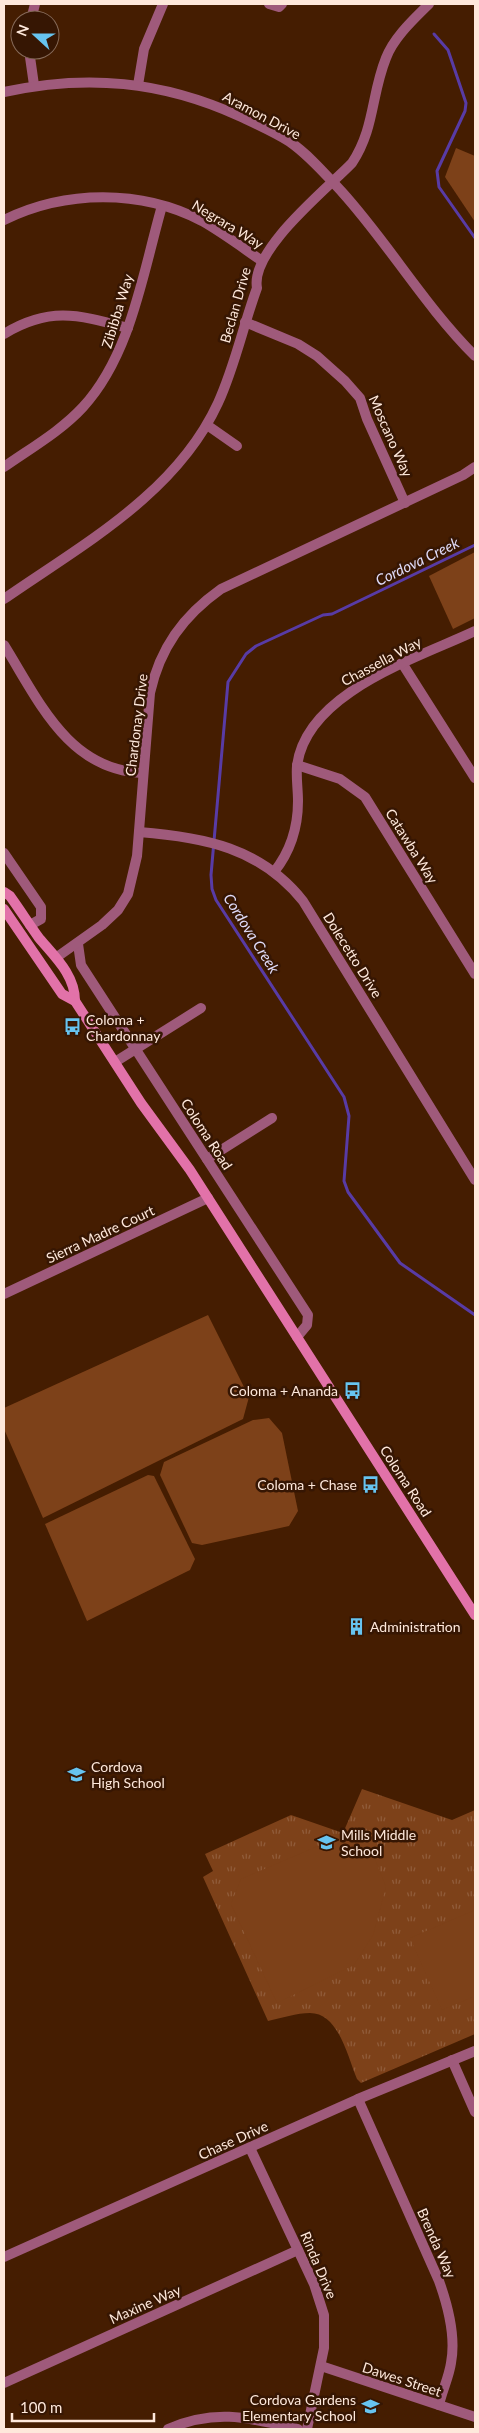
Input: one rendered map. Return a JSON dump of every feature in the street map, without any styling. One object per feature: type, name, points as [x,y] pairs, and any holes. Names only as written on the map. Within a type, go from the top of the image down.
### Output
[{"type":"main road","name":"Coloma Road","points":[[4,892],[10,896],[30,925],[57,957],[75,987],[75,1001]]},
{"type":"main road","name":"Coloma Road","points":[[4,909],[59,990],[75,1001],[208,1198],[475,1616]]},
{"type":"main road","points":[[57,957],[54,969],[59,990]]},
{"type":"street","points":[[138,85],[144,49],[163,4]]},
{"type":"street","points":[[269,4],[279,7],[282,4]]},
{"type":"street","name":"Beclan Drive","points":[[4,600],[130,512],[185,458],[207,425],[229,375],[257,288],[255,278],[262,261],[292,221],[352,163],[370,128],[376,86],[386,55],[398,38],[429,4]]},
{"type":"street","points":[[30,60],[34,85]]},
{"type":"street","name":"Aramon Drive","points":[[4,92],[34,85],[89,82],[138,85],[192,97],[259,126],[290,142],[332,182],[437,314],[475,356]]},
{"type":"street","name":"Negrara Way","points":[[4,220],[31,209],[78,199],[124,198],[162,206],[203,222],[262,261]]},
{"type":"street","name":"Zibibba Way","points":[[4,467],[62,427],[83,408],[107,376],[117,358],[128,328],[162,206]]},
{"type":"street","points":[[4,334],[32,319],[58,314],[78,315],[128,328]]},
{"type":"street","name":"Moscano Way","points":[[246,322],[284,337],[310,352],[334,370],[360,398],[367,419],[405,502]]},
{"type":"street","points":[[207,425],[237,446]]},
{"type":"street","name":"Chardonay Drive","points":[[57,957],[78,944],[102,925],[123,904],[135,869],[154,675],[166,645],[195,608],[221,589],[475,467]]},
{"type":"street","name":"Chassella Way","points":[[274,872],[288,852],[293,833],[298,802],[297,765],[309,735],[328,708],[361,685],[402,663],[475,631]]},
{"type":"street","points":[[4,645],[54,725],[70,742],[97,764],[120,771],[143,773]]},
{"type":"street","points":[[402,663],[475,778]]},
{"type":"street","name":"Catawba Way","points":[[297,765],[340,779],[365,797],[475,974]]},
{"type":"street","name":"Dolecetto Drive","points":[[139,832],[215,845],[257,860],[274,872],[303,902],[475,1180]]},
{"type":"street","points":[[4,854],[41,907],[41,919],[30,925]]},
{"type":"street","name":"Coloma Road","points":[[78,944],[81,965],[308,1315],[307,1325],[297,1337]]},
{"type":"street","points":[[115,1062],[201,1008]]},
{"type":"street","points":[[207,1160],[272,1118]]},
{"type":"street","name":"Sierra Madre Court","points":[[4,1294],[208,1198]]},
{"type":"street","name":"Chase Drive","points":[[4,2256],[358,2099],[475,2051]]},
{"type":"street","points":[[452,2060],[475,2112]]},
{"type":"street","name":"Brenda Way","points":[[358,2099],[439,2281],[448,2308],[452,2363],[439,2405]]},
{"type":"street","name":"Rinda Drive","points":[[250,2148],[320,2299],[324,2315],[324,2348],[307,2429]]},
{"type":"street","name":"Maxine Way","points":[[4,2382],[298,2250]]},
{"type":"street","name":"Dawes Street","points":[[321,2366],[475,2417]]},
{"type":"street","points":[[168,2429],[198,2418],[231,2416],[298,2429]]},
{"type":"green space","points":[[456,148],[475,156],[475,222],[445,177]]},
{"type":"green space","points":[[475,552],[475,618],[453,629],[429,576]]},
{"type":"green space","points":[[208,1315],[249,1397],[243,1419],[43,1518],[4,1429],[4,1408]]},
{"type":"green space","points":[[269,1418],[282,1433],[298,1511],[289,1526],[202,1545],[192,1543],[160,1475],[164,1462],[253,1420]]},
{"type":"green space","points":[[148,1475],[154,1476],[195,1559],[190,1570],[87,1621],[45,1524]]},
{"type":"green space","points":[[362,1789],[452,1820],[475,1810],[475,2034],[361,2083],[357,2079],[341,2038],[328,2020],[320,2015],[310,2013],[268,2021],[203,1877],[213,1871],[205,1854],[291,1815],[343,1833]]},
{"type":"green space","points":[[362,1827],[386,1887],[373,1935],[354,1965],[277,2003],[231,1904],[241,1879]]},
{"type":"green space","points":[[475,1910],[475,1996],[442,2010],[410,1938]]},
{"type":"waterway","name":"Cordova Creek","points":[[434,34],[448,50],[466,103],[465,111],[437,171],[439,187],[475,238]]},
{"type":"waterway","name":"Cordova Creek","points":[[475,545],[332,614],[323,615],[256,646],[246,654],[228,682],[211,875],[212,889],[216,900],[344,1097],[349,1116],[344,1181],[348,1192],[400,1263],[475,1315]]},
{"type":"place","name":"Coloma + Chardonnay","points":[[72,1027]]},
{"type":"place","name":"Coloma + Ananda","points":[[352,1390]]},
{"type":"place","name":"Coloma + Chase","points":[[371,1484]]},
{"type":"place","name":"Administration","points":[[356,1626]]},
{"type":"place","name":"Cordova High School","points":[[77,1774]]},
{"type":"place","name":"Mills Middle School","points":[[327,1842]]},
{"type":"place","name":"Cordova Gardens Elementary School","points":[[370,2407]]}]
